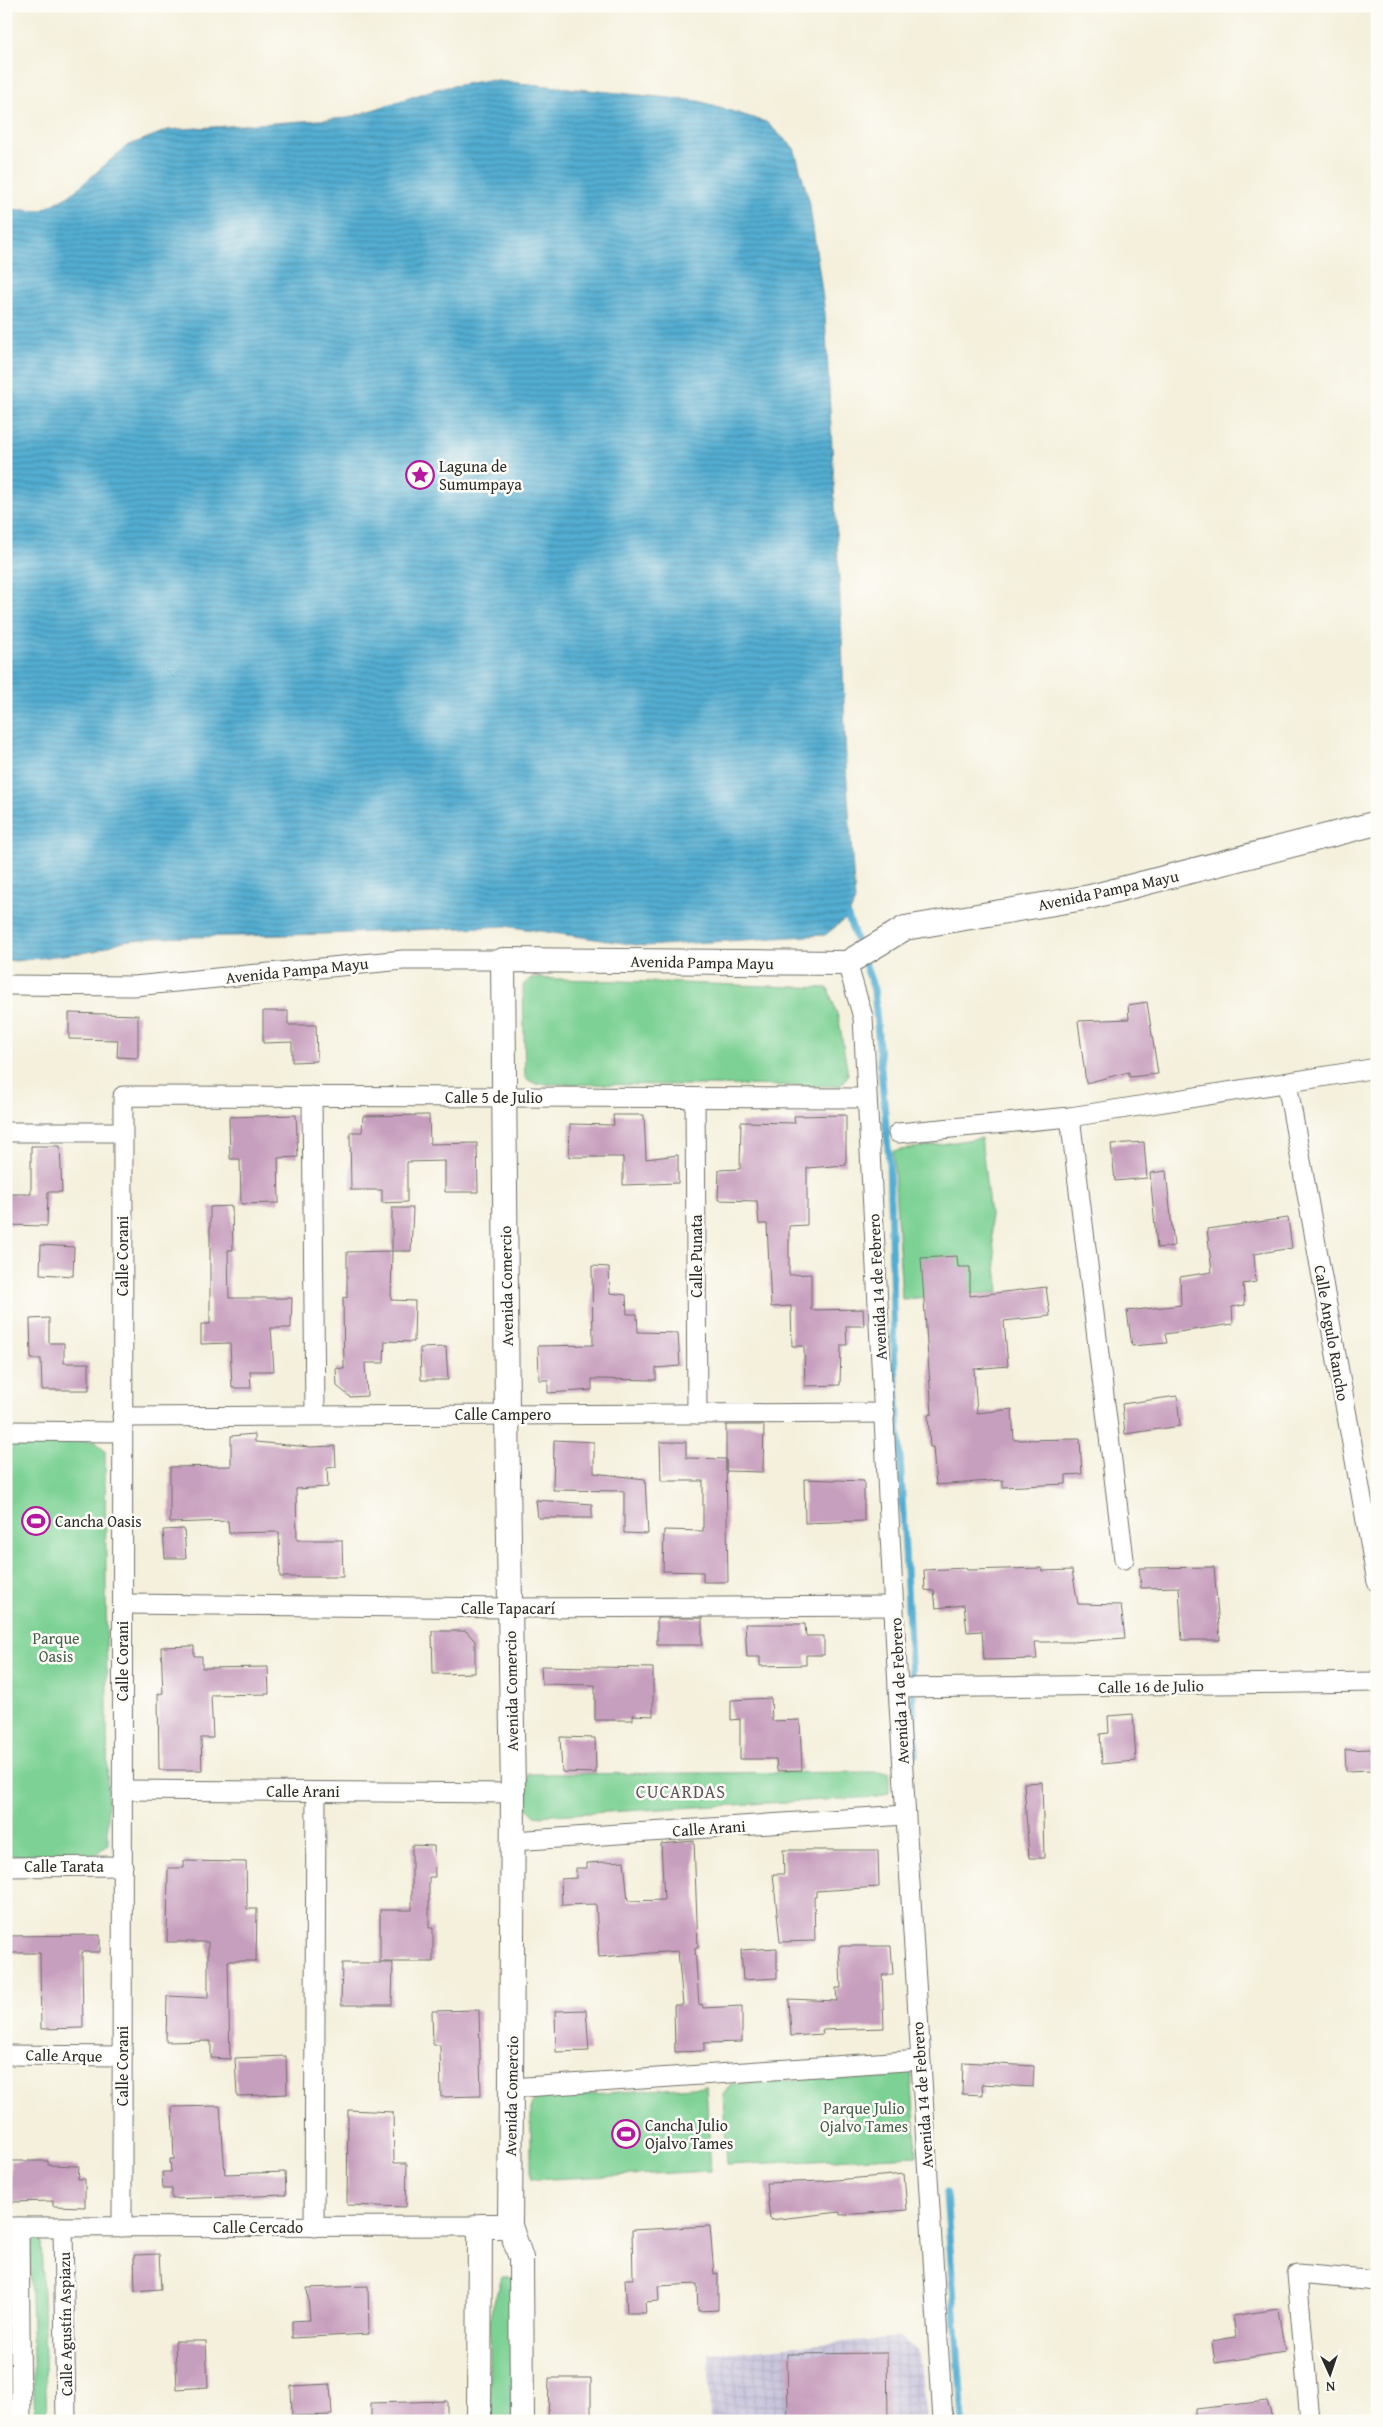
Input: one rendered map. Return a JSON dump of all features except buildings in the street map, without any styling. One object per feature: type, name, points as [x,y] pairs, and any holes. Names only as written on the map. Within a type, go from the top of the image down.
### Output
[{"type":"street","name":"Avenida Pampa Mayu","points":[[6,985],[134,986],[403,960],[847,963],[905,928],[1090,897],[1377,823]]},
{"type":"street","name":"Avenida Comercio","points":[[503,960],[513,1793],[510,2226],[522,2258],[522,2421]]},
{"type":"street","name":"Avenida 14 de Febrero","points":[[847,963],[862,1017],[894,1606],[901,1688],[905,1815],[943,2421]]},
{"type":"street","points":[[898,1134],[1070,1117],[1377,1068]]},
{"type":"street","name":"Calle Angulo Rancho","points":[[1287,1083],[1377,1582]]},
{"type":"street","name":"Calle 5 de Julio","points":[[123,1096],[866,1098]]},
{"type":"street","name":"Calle Corani","points":[[122,2227],[123,1096]]},
{"type":"street","points":[[312,1096],[315,1416]]},
{"type":"street","name":"Calle Punata","points":[[695,1098],[697,1414]]},
{"type":"street","points":[[1070,1117],[1124,1559]]},
{"type":"street","points":[[6,1132],[122,1132]]},
{"type":"street","name":"Calle Campero","points":[[6,1431],[315,1416],[885,1413]]},
{"type":"street","name":"Calle Tapacarí","points":[[122,1604],[510,1608],[894,1606]]},
{"type":"street","name":"Calle 16 de Julio","points":[[901,1688],[1377,1682]]},
{"type":"street","name":"Calle Arani","points":[[122,1790],[513,1793]]},
{"type":"street","points":[[314,2227],[316,1792]]},
{"type":"street","name":"Calle Arani","points":[[513,1841],[905,1815]]},
{"type":"street","name":"Calle Tarata","points":[[6,1867],[122,1866]]},
{"type":"street","name":"Calle Arque","points":[[6,2055],[122,2056]]},
{"type":"street","points":[[512,2088],[920,2060]]},
{"type":"street","points":[[479,2421],[480,2226]]},
{"type":"street","name":"Calle Cercado","points":[[12,2227],[510,2226]]},
{"type":"street","points":[[12,2227],[22,2421]]},
{"type":"street","name":"Calle Agustín Aspiazu","points":[[63,2228],[66,2421]]},
{"type":"street","points":[[1310,2421],[1296,2274],[1377,2281]]},
{"type":"shaded area","points":[[899,2337],[919,2352],[926,2421],[710,2421],[709,2354]]},
{"type":"green space","points":[[531,978],[828,988],[839,1020],[848,1075],[841,1086],[536,1084],[525,1078],[523,985]]},
{"type":"green space","points":[[981,1138],[999,1292],[902,1299],[893,1151]]},
{"type":"green space","name":"Parque Oasis","points":[[6,1440],[95,1441],[105,1451],[108,1844],[94,1856],[6,1855]]},
{"type":"green space","points":[[889,1772],[889,1793],[877,1797],[535,1816],[527,1808],[528,1774]]},
{"type":"green space","name":"Parque Julio Ojalvo Tames","points":[[911,2072],[917,2156],[727,2165],[723,2095],[731,2084]]},
{"type":"green space","name":"Cancha Julio Ojalvo Tames","points":[[706,2086],[711,2171],[531,2180],[531,2106],[536,2098]]},
{"type":"green space","points":[[41,2236],[47,2421],[35,2421],[29,2237]]},
{"type":"green space","points":[[502,2276],[513,2278],[512,2421],[490,2421],[490,2316]]},
{"type":"water","name":"Laguna de Sumumpaya","points":[[488,80],[699,101],[766,122],[794,148],[809,200],[825,313],[842,638],[846,767],[855,901],[848,917],[825,935],[644,946],[505,926],[325,934],[154,938],[123,941],[95,951],[16,961],[6,960],[6,209],[40,211],[69,196],[127,146],[168,130],[348,118],[436,89]]},
{"type":"waterway","points":[[848,917],[874,989],[889,1160],[894,1346],[916,1754]]},
{"type":"waterway","points":[[946,2193],[963,2421]]},
{"type":"place","name":"Laguna de Sumumpaya","points":[[420,475]]},
{"type":"place","name":"Cancha Oasis","points":[[36,1521]]},
{"type":"place","name":"Cancha Julio Ojalvo Tames","points":[[626,2134]]},
{"type":"district","name":"CUCARDAS","points":[[681,1792]]}]
